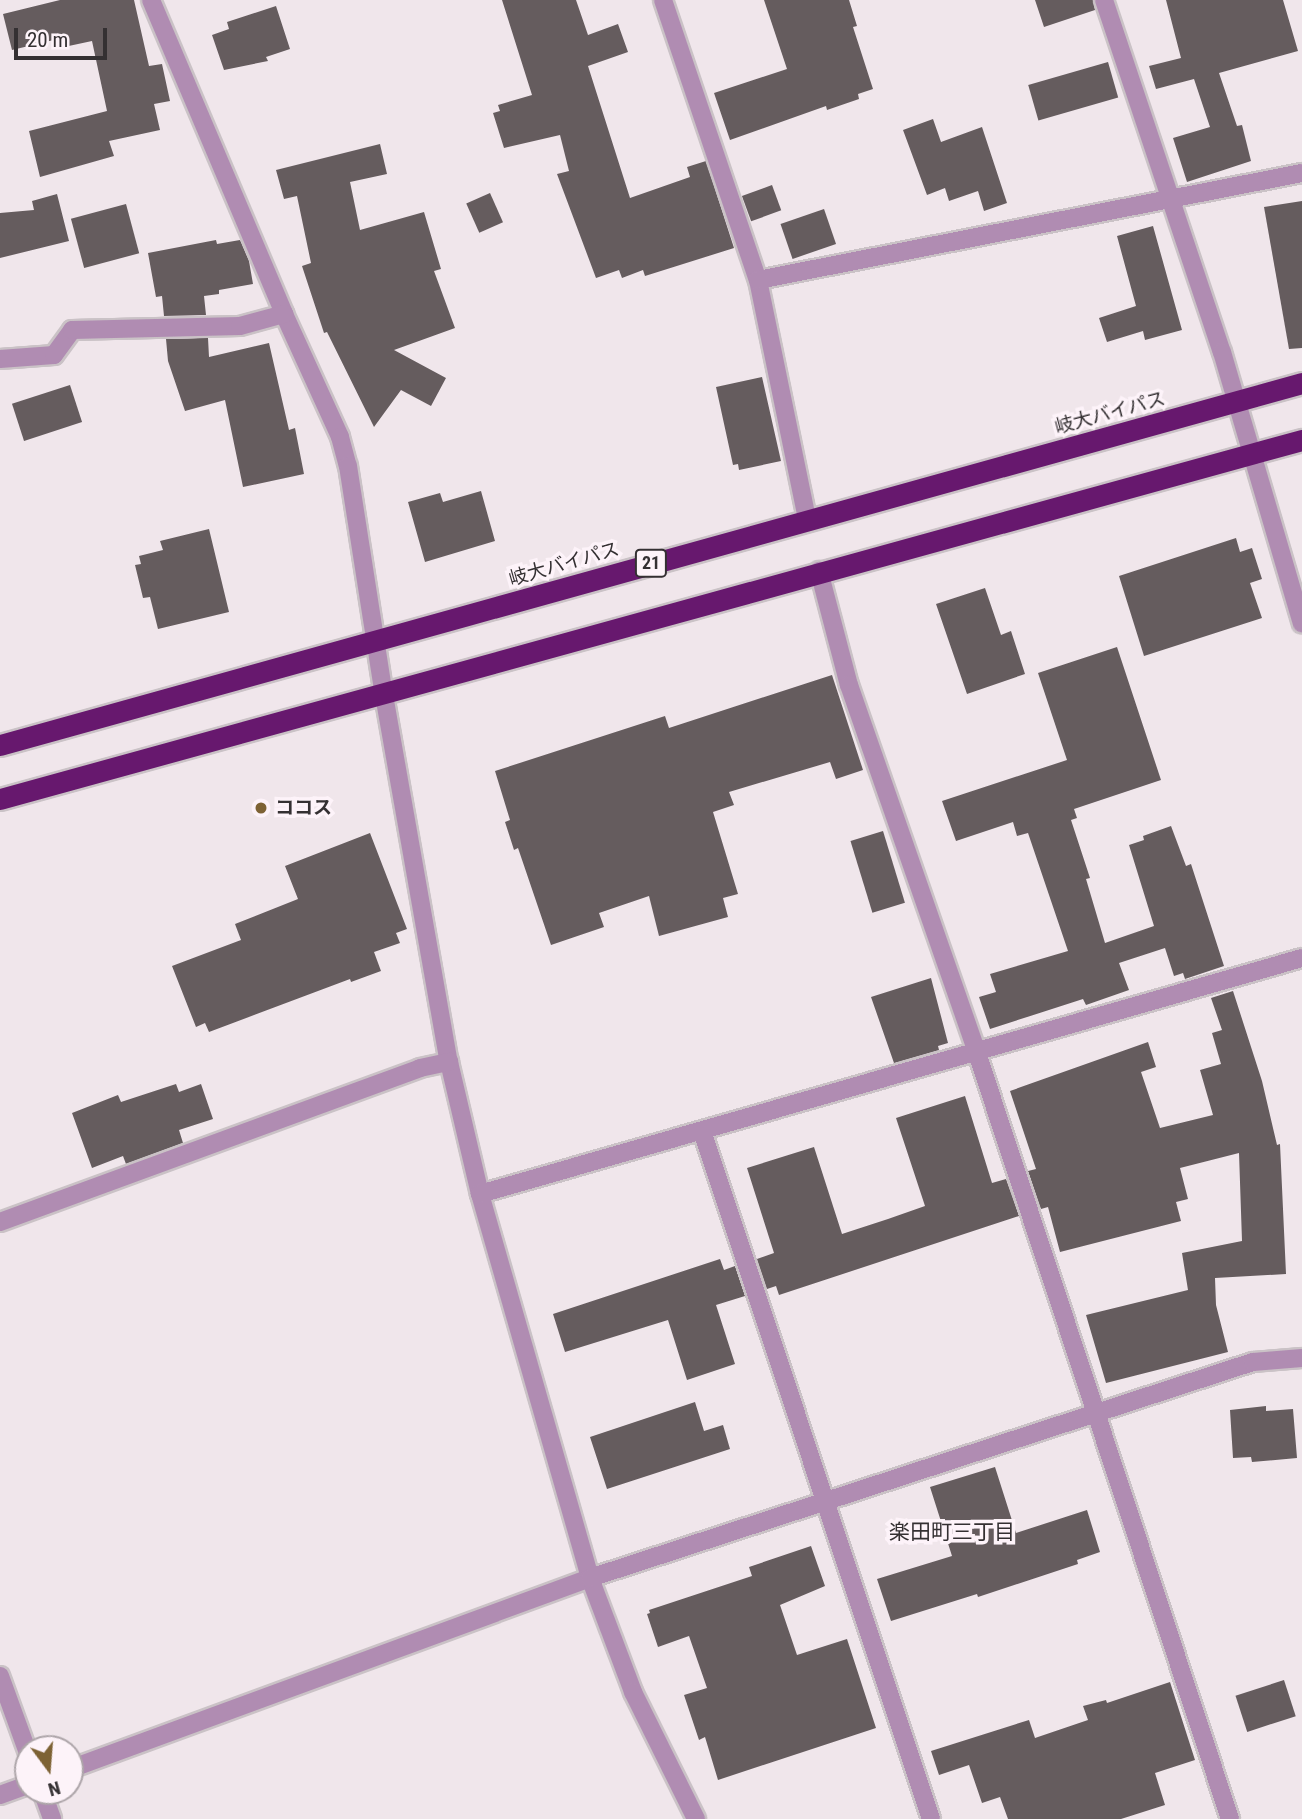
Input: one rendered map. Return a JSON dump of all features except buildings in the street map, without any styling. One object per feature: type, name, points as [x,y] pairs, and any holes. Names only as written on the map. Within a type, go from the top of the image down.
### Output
[{"type":"highway","name":"岐大バイパス","points":[[0,745],[1302,383]]},
{"type":"highway","points":[[0,799],[1302,440]]},
{"type":"street","points":[[151,0],[284,314],[340,437],[348,466],[384,695],[449,1062],[480,1194],[590,1578],[633,1692],[696,1819]]},
{"type":"street","points":[[663,0],[758,280],[807,519]]},
{"type":"street","points":[[1104,0],[1237,401],[1302,623]]},
{"type":"street","points":[[758,280],[1302,173]]},
{"type":"street","points":[[0,359],[54,355],[72,330],[240,326],[284,314]]},
{"type":"street","points":[[819,571],[849,684],[977,1053],[1230,1819]]},
{"type":"street","points":[[480,1194],[1302,958]]},
{"type":"street","points":[[0,1222],[420,1068],[449,1062]]},
{"type":"street","points":[[702,1131],[931,1819]]},
{"type":"street","points":[[84,1764],[590,1578],[824,1500],[1253,1362],[1302,1358]]},
{"type":"street","points":[[0,1676],[21,1735]]},
{"type":"place","name":"ココス","points":[[261,808]]},
{"type":"district","name":"楽田町三丁目","points":[[952,1532]]}]
